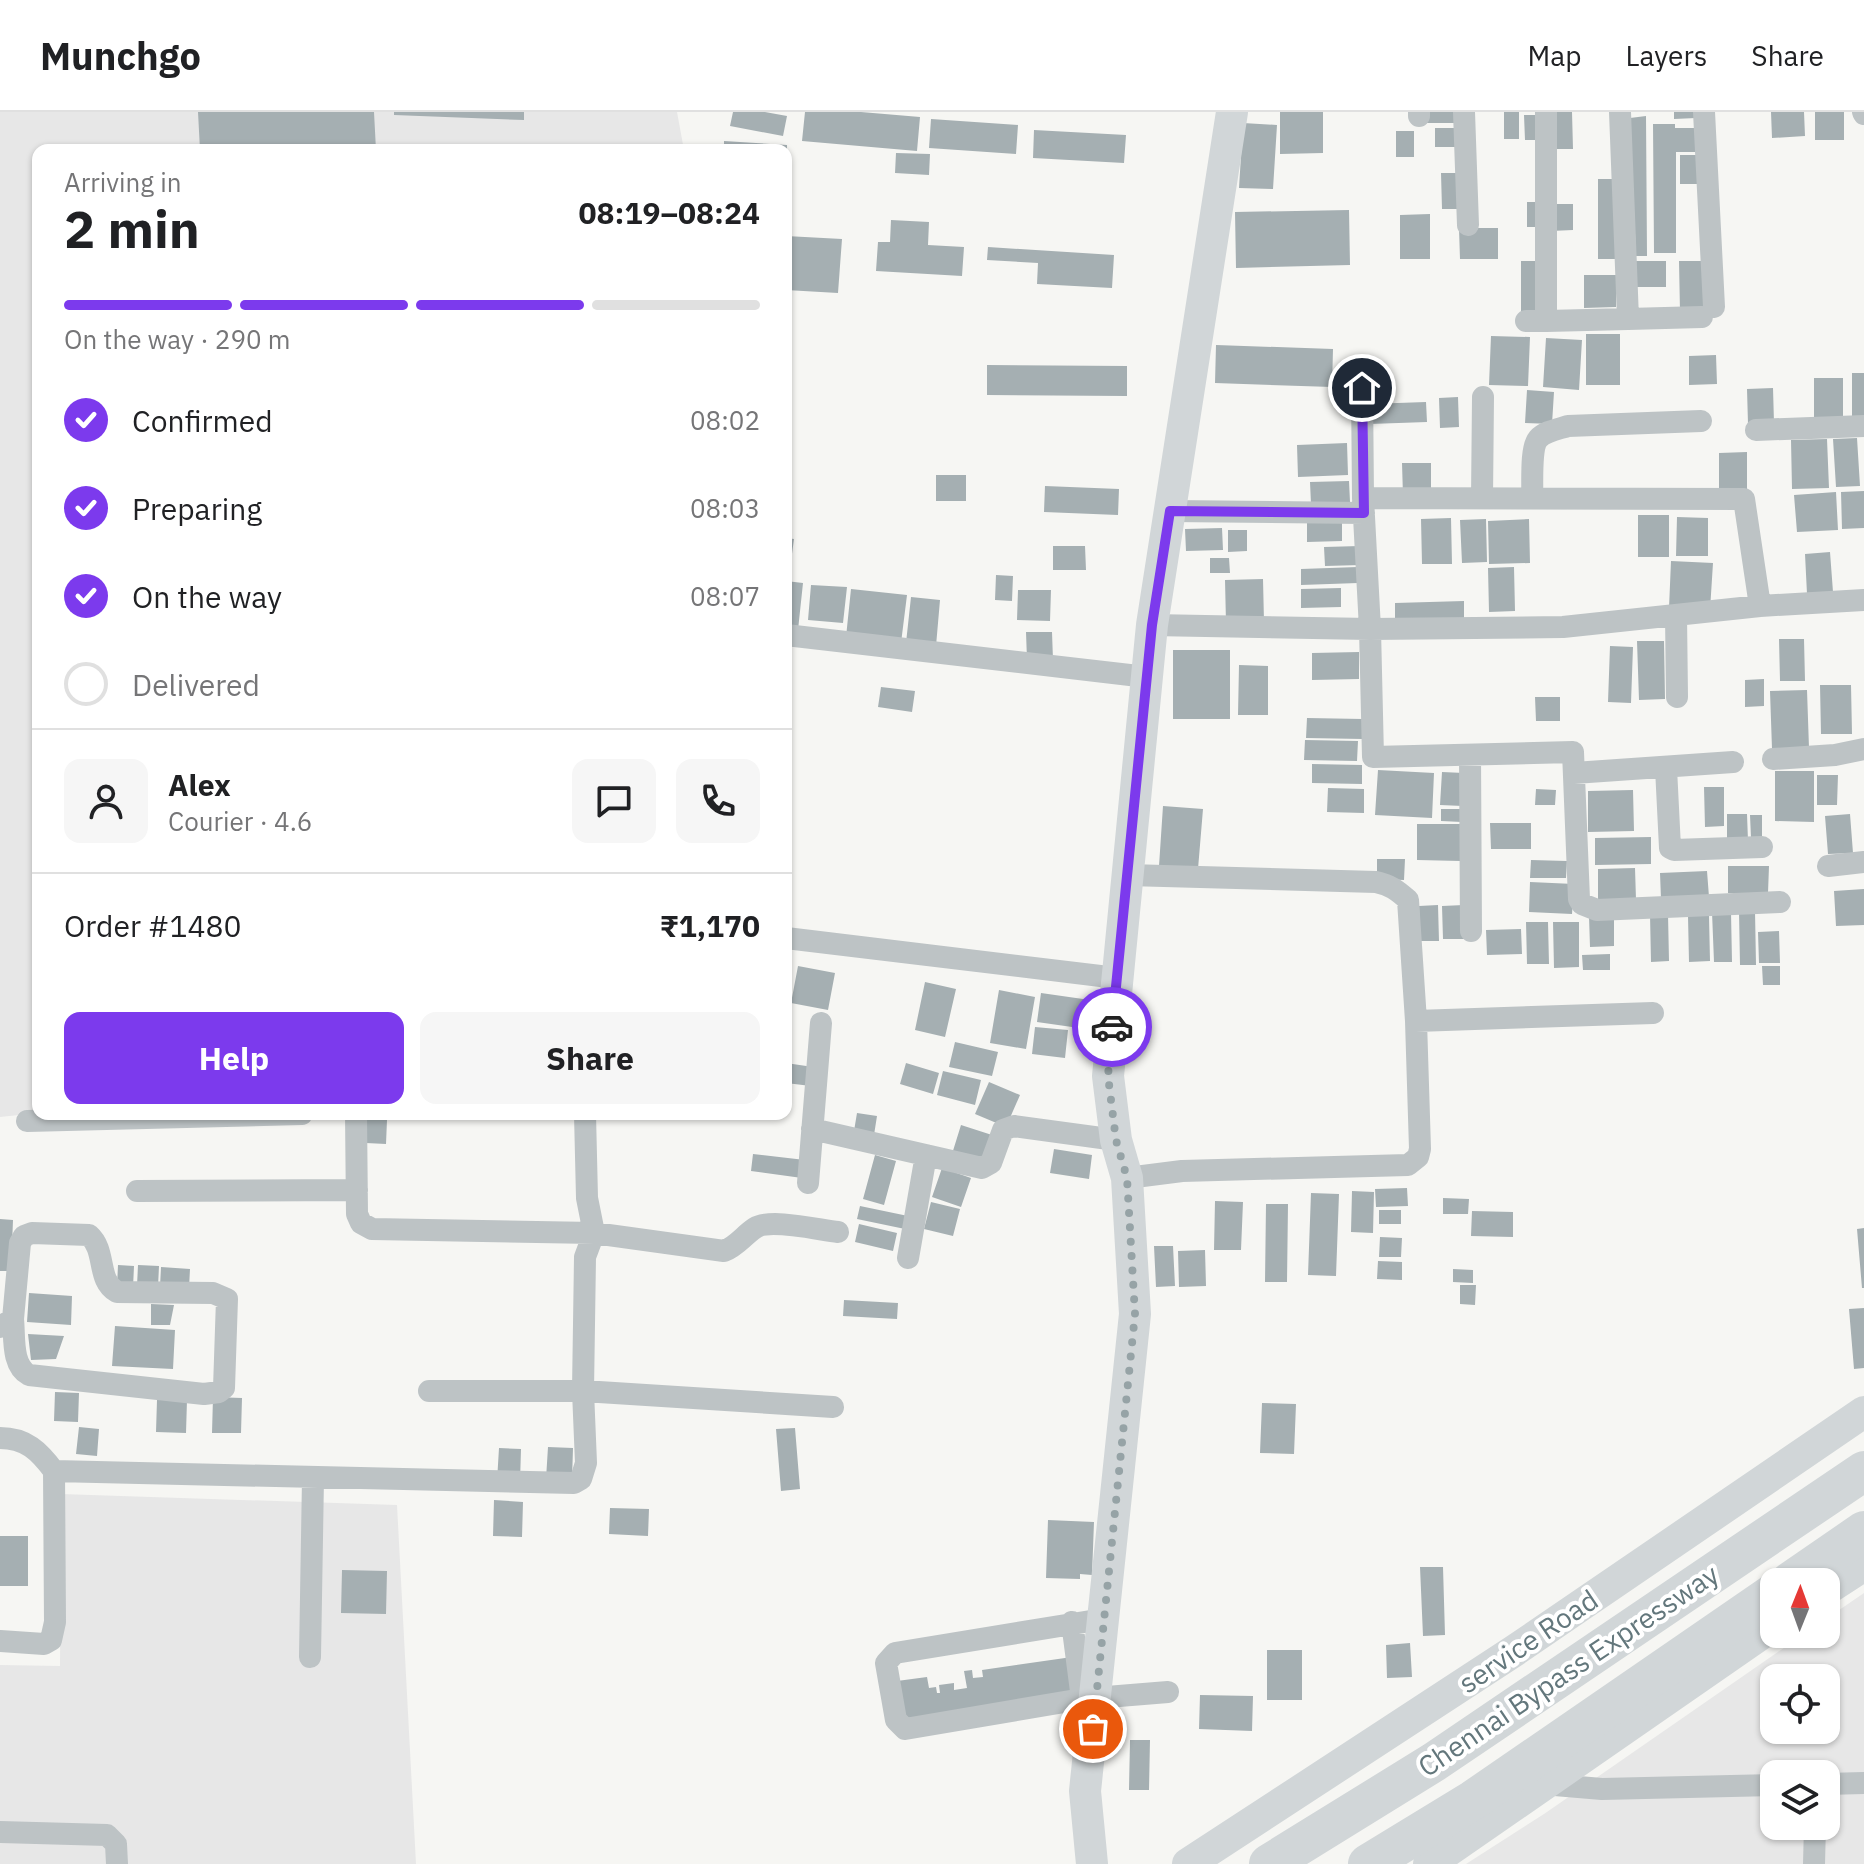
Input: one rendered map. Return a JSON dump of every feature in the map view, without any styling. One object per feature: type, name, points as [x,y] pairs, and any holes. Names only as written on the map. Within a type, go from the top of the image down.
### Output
[{"type":"highway","name":"Chennai Bypass Expressway","points":[[1269,1864],[1434,1762],[1864,1471]]},
{"type":"highway","points":[[1810,1568],[1864,1531]]},
{"type":"highway","name":"Chennai Bypass Expressway","points":[[1368,1864],[1473,1800],[1760,1603]]},
{"type":"street","points":[[1092,1864],[1085,1791],[1088,1620],[1135,1314],[1127,1178],[1116,1140],[1108,1076],[1152,625],[1232,112]]},
{"type":"street","points":[[1464,112],[1468,225]]},
{"type":"street","points":[[1546,112],[1536,321],[1628,319],[1708,312],[1704,112]]},
{"type":"street","points":[[1620,112],[1628,319]]},
{"type":"street","points":[[1362,388],[1363,505],[1373,757],[1573,752],[1579,899],[1582,904],[1597,910],[1780,902]]},
{"type":"street","points":[[1482,498],[1483,397]]},
{"type":"street","points":[[1532,498],[1534,449],[1538,438],[1551,431],[1568,426],[1701,421]]},
{"type":"street","points":[[1756,430],[1864,426]]},
{"type":"street","points":[[1170,511],[1482,498],[1744,499],[1760,606]]},
{"type":"street","points":[[1152,625],[1370,629],[1563,627],[1760,606],[1864,600]]},
{"type":"street","points":[[1676,615],[1677,697]]},
{"type":"street","points":[[792,636],[1147,677]]},
{"type":"street","points":[[1773,759],[1835,755],[1864,749]]},
{"type":"street","points":[[1470,755],[1471,931]]},
{"type":"street","points":[[1574,773],[1733,762]]},
{"type":"street","points":[[1666,768],[1670,848],[1762,847]]},
{"type":"street","points":[[1828,866],[1864,862]]},
{"type":"street","points":[[1127,1178],[1182,1171],[1408,1165],[1415,1162],[1420,1149],[1408,900],[1391,885],[1376,882],[1128,875]]},
{"type":"street","points":[[792,939],[1117,978]]},
{"type":"street","points":[[1416,1021],[1653,1013]]},
{"type":"street","points":[[808,1183],[821,1023]]},
{"type":"street","points":[[27,1121],[66,1120]]},
{"type":"street","points":[[356,1120],[357,1214],[361,1223],[372,1229],[594,1233],[724,1251],[736,1247],[752,1230],[767,1224],[838,1232]]},
{"type":"street","points":[[54,1471],[574,1483],[581,1479],[586,1463],[583,1391],[585,1257],[594,1233],[587,1198],[585,1120]]},
{"type":"street","points":[[812,1129],[982,1168],[991,1163],[1003,1130],[1014,1126],[1116,1140]]},
{"type":"street","points":[[908,1258],[926,1155]]},
{"type":"street","points":[[137,1191],[357,1190]]},
{"type":"street","points":[[32,1233],[89,1235],[99,1247],[104,1279],[117,1292],[213,1293],[227,1299],[224,1388],[204,1394],[29,1375],[21,1371],[6,1323],[20,1243],[24,1236],[32,1233]]},
{"type":"street","points":[[429,1391],[583,1391],[833,1407]]},
{"type":"street","name":"service Road","points":[[1188,1864],[1514,1651],[1864,1412]]},
{"type":"street","points":[[0,1438],[25,1442],[40,1453],[54,1471],[55,1622],[51,1640],[44,1644],[0,1641]]},
{"type":"street","points":[[310,1657],[313,1478]]},
{"type":"street","points":[[1840,1581],[1864,1565]]},
{"type":"street","points":[[1088,1620],[895,1653],[886,1663],[896,1720],[905,1729],[1089,1698],[1168,1692]]},
{"type":"street","points":[[1429,1864],[1760,1635]]},
{"type":"street","points":[[1840,1784],[1864,1783]]},
{"type":"street","points":[[1543,1784],[1602,1789],[1760,1785]]},
{"type":"street","points":[[0,1832],[107,1835],[116,1844],[117,1864]]},
{"type":"street","points":[[1814,1864],[1815,1840]]},
{"type":"shaded area","points":[[0,112],[677,112],[683,144],[32,144],[32,1114],[0,1117]]},
{"type":"shaded area","points":[[61,1494],[397,1505],[416,1864],[0,1864],[0,1665],[60,1666]]},
{"type":"shaded area","points":[[1864,1593],[1864,1864],[1466,1864],[1544,1814],[1760,1664],[1760,1744],[1840,1744],[1840,1664],[1761,1664],[1784,1648],[1840,1648],[1840,1609]]},
{"type":"building","points":[[198,112],[374,112],[376,144],[200,144]]},
{"type":"building","points":[[394,112],[524,112],[524,120],[394,115]]},
{"type":"building","points":[[733,112],[787,116],[783,136],[730,126]]},
{"type":"building","points":[[805,112],[861,112],[920,117],[917,151],[802,141]]},
{"type":"building","points":[[1280,112],[1323,112],[1323,153],[1280,154]]},
{"type":"building","points":[[1423,112],[1457,112],[1457,123],[1423,123]]},
{"type":"building","points":[[1504,112],[1519,112],[1519,139],[1504,139]]},
{"type":"building","points":[[1552,112],[1572,112],[1573,149],[1553,149]]},
{"type":"building","points":[[1674,112],[1696,112],[1696,118],[1674,119]]},
{"type":"building","points":[[1771,112],[1804,112],[1805,136],[1772,138]]},
{"type":"building","points":[[1815,112],[1844,112],[1844,140],[1815,140]]},
{"type":"building","points":[[1524,115],[1541,115],[1541,140],[1525,140]]},
{"type":"building","points":[[1646,116],[1647,256],[1636,256],[1630,118]]},
{"type":"building","points":[[931,119],[1018,125],[1016,154],[929,148]]},
{"type":"building","points":[[1243,123],[1277,125],[1273,189],[1239,188]]},
{"type":"building","points":[[1653,124],[1703,128],[1703,152],[1676,152],[1676,253],[1654,253]]},
{"type":"building","points":[[1435,128],[1462,128],[1462,147],[1435,147]]},
{"type":"building","points":[[1034,130],[1126,135],[1124,163],[1033,158]]},
{"type":"building","points":[[1396,131],[1414,131],[1414,157],[1396,157]]},
{"type":"building","points":[[724,141],[771,144],[724,144]]},
{"type":"building","points":[[896,153],[930,154],[929,175],[895,173]]},
{"type":"building","points":[[1680,155],[1703,155],[1703,184],[1680,184]]},
{"type":"building","points":[[1441,173],[1462,173],[1462,209],[1442,209]]},
{"type":"building","points":[[1598,179],[1618,179],[1619,259],[1598,259]]},
{"type":"building","points":[[1527,202],[1546,202],[1546,227],[1527,227]]},
{"type":"building","points":[[1551,204],[1573,204],[1573,230],[1551,231]]},
{"type":"building","points":[[1349,210],[1350,265],[1236,268],[1235,212]]},
{"type":"building","points":[[1430,214],[1430,259],[1400,259],[1400,215]]},
{"type":"building","points":[[891,220],[929,222],[928,245],[964,247],[962,276],[876,271],[878,242],[890,242]]},
{"type":"building","points":[[1459,228],[1498,228],[1498,259],[1460,259]]},
{"type":"building","points":[[792,236],[842,239],[838,293],[792,290]]},
{"type":"building","points":[[988,247],[1114,255],[1112,288],[1037,284],[1038,263],[987,260]]},
{"type":"building","points":[[1521,261],[1540,261],[1540,314],[1521,314]]},
{"type":"building","points":[[1633,261],[1666,261],[1666,287],[1633,287]]},
{"type":"building","points":[[1679,261],[1710,261],[1710,312],[1680,312]]},
{"type":"building","points":[[1584,275],[1616,275],[1616,307],[1584,308]]},
{"type":"building","points":[[1586,334],[1620,334],[1620,385],[1586,385]]},
{"type":"building","points":[[1491,336],[1530,337],[1528,386],[1489,385]]},
{"type":"building","points":[[1546,338],[1582,340],[1579,390],[1543,387]]},
{"type":"building","points":[[1216,345],[1333,349],[1332,387],[1215,383]]},
{"type":"building","points":[[1716,355],[1717,384],[1689,385],[1689,356]]},
{"type":"building","points":[[987,365],[1127,366],[1127,396],[987,395]]},
{"type":"building","points":[[1852,373],[1864,373],[1864,420],[1852,420]]},
{"type":"building","points":[[1814,378],[1843,378],[1843,421],[1814,421]]},
{"type":"building","points":[[1773,388],[1774,423],[1748,424],[1747,389]]},
{"type":"building","points":[[1527,390],[1554,392],[1552,424],[1525,423]]},
{"type":"building","points":[[1458,397],[1459,427],[1440,428],[1439,398]]},
{"type":"building","points":[[1426,402],[1427,422],[1370,424],[1369,404]]},
{"type":"building","points":[[1857,438],[1860,486],[1836,487],[1833,439]]},
{"type":"building","points":[[1827,439],[1829,488],[1792,489],[1791,440]]},
{"type":"building","points":[[1347,443],[1348,475],[1298,477],[1297,445]]},
{"type":"building","points":[[1747,452],[1747,492],[1719,493],[1719,453]]},
{"type":"building","points":[[1402,463],[1431,463],[1431,495],[1403,496]]},
{"type":"building","points":[[936,475],[966,475],[966,501],[936,501]]},
{"type":"building","points":[[1349,481],[1350,502],[1311,504],[1310,482]]},
{"type":"building","points":[[1045,486],[1119,489],[1118,515],[1044,512]]},
{"type":"building","points":[[1864,491],[1864,528],[1842,529],[1841,492]]},
{"type":"building","points":[[1836,492],[1838,530],[1797,532],[1794,495]]},
{"type":"building","points":[[1638,515],[1669,515],[1669,557],[1638,557]]},
{"type":"building","points":[[1342,517],[1342,541],[1307,542],[1307,518]]},
{"type":"building","points":[[1677,517],[1708,518],[1708,556],[1676,556]]},
{"type":"building","points":[[1451,518],[1452,564],[1422,564],[1421,519]]},
{"type":"building","points":[[1486,519],[1487,562],[1462,563],[1460,520]]},
{"type":"building","points":[[1529,519],[1530,563],[1489,564],[1488,521]]},
{"type":"building","points":[[1222,528],[1223,550],[1186,551],[1185,529]]},
{"type":"building","points":[[1228,530],[1247,530],[1247,551],[1228,552]]},
{"type":"building","points":[[1053,546],[1085,546],[1086,570],[1053,570]]},
{"type":"building","points":[[1360,546],[1361,565],[1325,566],[1324,547]]},
{"type":"building","points":[[1830,552],[1833,592],[1807,594],[1805,554]]},
{"type":"building","points":[[1210,558],[1229,558],[1230,573],[1210,573]]},
{"type":"building","points":[[1671,561],[1713,563],[1710,610],[1669,608]]},
{"type":"building","points":[[1358,567],[1358,583],[1301,585],[1301,569]]},
{"type":"building","points":[[1514,567],[1515,611],[1489,612],[1488,568]]},
{"type":"building","points":[[996,575],[1013,576],[1012,601],[995,600]]},
{"type":"building","points":[[1263,579],[1264,622],[1226,623],[1225,580]]},
{"type":"building","points":[[792,582],[803,583],[798,630],[792,629]]},
{"type":"building","points":[[811,585],[847,587],[843,623],[808,620]]},
{"type":"building","points":[[1341,588],[1341,607],[1301,608],[1301,589]]},
{"type":"building","points":[[851,589],[907,595],[901,643],[846,637]]},
{"type":"building","points":[[1018,590],[1051,590],[1050,621],[1017,620]]},
{"type":"building","points":[[911,597],[940,600],[936,646],[906,643]]},
{"type":"building","points":[[1464,601],[1464,620],[1395,622],[1395,603]]},
{"type":"building","points":[[1026,632],[1052,632],[1053,660],[1027,660]]},
{"type":"building","points":[[1779,639],[1804,639],[1805,681],[1780,681]]},
{"type":"building","points":[[1637,641],[1664,641],[1665,699],[1639,700]]},
{"type":"building","points":[[1610,646],[1633,647],[1631,703],[1608,702]]},
{"type":"building","points":[[1173,650],[1230,650],[1230,719],[1173,719]]},
{"type":"building","points":[[1359,652],[1359,679],[1312,680],[1312,653]]},
{"type":"building","points":[[1239,665],[1268,666],[1268,715],[1238,715]]},
{"type":"building","points":[[1764,679],[1764,706],[1745,707],[1745,680]]},
{"type":"building","points":[[1820,685],[1851,685],[1852,734],[1821,734]]},
{"type":"building","points":[[881,687],[915,691],[912,712],[878,707]]},
{"type":"building","points":[[1807,690],[1809,748],[1772,749],[1770,691]]},
{"type":"building","points":[[1535,697],[1560,697],[1560,721],[1536,721]]},
{"type":"building","points":[[1307,718],[1363,719],[1363,739],[1306,738]]},
{"type":"building","points":[[1305,740],[1358,741],[1357,761],[1304,760]]},
{"type":"building","points":[[1312,764],[1362,765],[1362,784],[1312,783]]},
{"type":"building","points":[[1378,770],[1434,773],[1432,818],[1375,815]]},
{"type":"building","points":[[1775,771],[1814,771],[1814,822],[1775,821]]},
{"type":"building","points":[[1442,772],[1464,773],[1463,806],[1440,805]]},
{"type":"building","points":[[1817,775],[1838,775],[1837,805],[1817,805]]},
{"type":"building","points":[[1704,787],[1724,787],[1724,826],[1705,827]]},
{"type":"building","points":[[1328,788],[1364,789],[1364,813],[1327,812]]},
{"type":"building","points":[[1536,789],[1556,790],[1555,805],[1535,805]]},
{"type":"building","points":[[1633,790],[1634,831],[1588,832],[1588,791]]},
{"type":"building","points":[[1163,806],[1203,809],[1198,869],[1159,866]]},
{"type":"building","points":[[1441,809],[1462,809],[1462,822],[1441,821]]},
{"type":"building","points":[[1727,814],[1747,814],[1748,841],[1727,842]]},
{"type":"building","points":[[1850,814],[1853,853],[1828,854],[1825,816]]},
{"type":"building","points":[[1750,815],[1762,815],[1762,838],[1751,838]]},
{"type":"building","points":[[1490,823],[1531,823],[1531,849],[1491,849]]},
{"type":"building","points":[[1417,824],[1462,824],[1461,861],[1417,860]]},
{"type":"building","points":[[1651,837],[1651,864],[1595,865],[1595,838]]},
{"type":"building","points":[[1377,859],[1405,859],[1404,880],[1377,879]]},
{"type":"building","points":[[1531,860],[1567,861],[1566,878],[1530,878]]},
{"type":"building","points":[[1728,866],[1769,866],[1768,893],[1728,893]]},
{"type":"building","points":[[1635,868],[1636,900],[1598,901],[1598,869]]},
{"type":"building","points":[[1707,871],[1709,897],[1661,899],[1660,873]]},
{"type":"building","points":[[1530,882],[1574,884],[1572,914],[1529,912]]},
{"type":"building","points":[[1864,889],[1864,925],[1836,926],[1834,891]]},
{"type":"building","points":[[1438,905],[1439,941],[1420,941],[1419,906]]},
{"type":"building","points":[[1464,905],[1465,939],[1443,939],[1442,906]]},
{"type":"building","points":[[1739,911],[1755,911],[1756,965],[1740,965]]},
{"type":"building","points":[[1712,912],[1731,912],[1732,962],[1714,962]]},
{"type":"building","points":[[1650,914],[1668,914],[1669,961],[1651,962]]},
{"type":"building","points":[[1589,916],[1614,916],[1614,946],[1590,947]]},
{"type":"building","points":[[1688,916],[1709,916],[1710,961],[1689,962]]},
{"type":"building","points":[[1526,922],[1548,922],[1549,964],[1527,964]]},
{"type":"building","points":[[1553,922],[1579,922],[1579,967],[1554,968]]},
{"type":"building","points":[[1521,929],[1522,954],[1487,955],[1486,930]]},
{"type":"building","points":[[1779,931],[1780,963],[1759,963],[1758,932]]},
{"type":"building","points":[[1610,954],[1610,970],[1583,970],[1582,955]]},
{"type":"building","points":[[798,966],[835,973],[828,1010],[792,1003]]},
{"type":"building","points":[[1762,966],[1780,966],[1780,985],[1763,985]]},
{"type":"building","points":[[925,982],[956,989],[945,1037],[915,1030]]},
{"type":"building","points":[[999,990],[1035,997],[1026,1049],[990,1043]]},
{"type":"building","points":[[1041,993],[1097,1001],[1093,1030],[1037,1022]]},
{"type":"building","points":[[1035,1027],[1068,1030],[1065,1058],[1032,1054]]},
{"type":"building","points":[[955,1042],[998,1052],[992,1076],[949,1067]]},
{"type":"building","points":[[906,1063],[939,1073],[933,1094],[900,1084]]},
{"type":"building","points":[[792,1064],[813,1067],[811,1086],[792,1084]]},
{"type":"building","points":[[943,1071],[981,1080],[975,1105],[937,1095]]},
{"type":"building","points":[[989,1082],[1020,1095],[1006,1127],[975,1114]]},
{"type":"building","points":[[857,1113],[877,1116],[874,1135],[854,1131]]},
{"type":"building","points":[[367,1120],[387,1120],[386,1144],[366,1143]]},
{"type":"building","points":[[961,1125],[992,1135],[983,1164],[952,1154]]},
{"type":"building","points":[[1054,1149],[1092,1155],[1089,1179],[1050,1173]]},
{"type":"building","points":[[753,1154],[805,1160],[802,1178],[751,1171]]},
{"type":"building","points":[[875,1155],[896,1161],[884,1205],[863,1199]]},
{"type":"building","points":[[942,1168],[971,1178],[961,1207],[932,1197]]},
{"type":"building","points":[[1407,1188],[1408,1206],[1376,1207],[1375,1189]]},
{"type":"building","points":[[1352,1191],[1374,1192],[1373,1233],[1351,1232]]},
{"type":"building","points":[[1311,1193],[1339,1194],[1336,1276],[1308,1275]]},
{"type":"building","points":[[1443,1198],[1469,1199],[1468,1214],[1443,1214]]},
{"type":"building","points":[[1215,1201],[1243,1202],[1241,1250],[1214,1250]]},
{"type":"building","points":[[931,1202],[960,1209],[953,1236],[924,1229]]},
{"type":"building","points":[[1266,1204],[1288,1204],[1287,1282],[1265,1282]]},
{"type":"building","points":[[860,1206],[908,1216],[905,1229],[857,1219]]},
{"type":"building","points":[[1379,1210],[1401,1210],[1401,1224],[1379,1224]]},
{"type":"building","points":[[1472,1211],[1513,1212],[1513,1237],[1471,1236]]},
{"type":"building","points":[[0,1219],[13,1220],[11,1271],[0,1271]]},
{"type":"building","points":[[859,1224],[897,1233],[893,1251],[855,1242]]},
{"type":"building","points":[[1864,1228],[1864,1288],[1862,1288],[1857,1229]]},
{"type":"building","points":[[1380,1237],[1402,1238],[1401,1257],[1379,1257]]},
{"type":"building","points":[[1154,1246],[1173,1246],[1175,1286],[1156,1287]]},
{"type":"building","points":[[1205,1250],[1206,1286],[1179,1287],[1178,1251]]},
{"type":"building","points":[[1378,1261],[1402,1262],[1402,1280],[1377,1279]]},
{"type":"building","points":[[118,1265],[134,1266],[133,1288],[117,1287]]},
{"type":"building","points":[[138,1265],[159,1266],[158,1287],[137,1286]]},
{"type":"building","points":[[161,1267],[190,1269],[189,1288],[160,1287]]},
{"type":"building","points":[[1453,1269],[1473,1270],[1473,1283],[1453,1282]]},
{"type":"building","points":[[1460,1285],[1476,1285],[1475,1305],[1460,1304]]},
{"type":"building","points":[[29,1293],[72,1296],[71,1325],[27,1322]]},
{"type":"building","points":[[844,1300],[898,1303],[897,1319],[843,1316]]},
{"type":"building","points":[[151,1304],[174,1305],[170,1325],[151,1325]]},
{"type":"building","points":[[1864,1308],[1864,1368],[1854,1369],[1849,1309]]},
{"type":"building","points":[[115,1326],[175,1330],[173,1369],[112,1366]]},
{"type":"building","points":[[28,1334],[64,1336],[56,1359],[31,1360]]},
{"type":"building","points":[[55,1392],[79,1393],[78,1422],[54,1421]]},
{"type":"building","points":[[213,1397],[242,1398],[241,1433],[212,1433]]},
{"type":"building","points":[[157,1400],[187,1400],[186,1433],[156,1432]]},
{"type":"building","points":[[1262,1403],[1296,1404],[1294,1454],[1260,1453]]},
{"type":"building","points":[[79,1427],[99,1429],[97,1456],[76,1454]]},
{"type":"building","points":[[795,1428],[800,1489],[781,1491],[776,1429]]},
{"type":"building","points":[[548,1447],[573,1448],[572,1480],[546,1479]]},
{"type":"building","points":[[499,1448],[521,1449],[520,1482],[497,1481]]},
{"type":"building","points":[[494,1500],[523,1502],[522,1537],[493,1536]]},
{"type":"building","points":[[610,1508],[649,1509],[648,1536],[609,1534]]},
{"type":"building","points":[[1048,1520],[1094,1522],[1092,1575],[1080,1574],[1080,1579],[1046,1578]]},
{"type":"building","points":[[0,1536],[28,1536],[28,1586],[0,1586]]},
{"type":"building","points":[[1420,1567],[1443,1567],[1445,1635],[1423,1636]]},
{"type":"building","points":[[342,1570],[387,1571],[386,1614],[341,1613]]},
{"type":"building","points":[[1410,1643],[1412,1677],[1387,1678],[1386,1645]]},
{"type":"building","points":[[1267,1650],[1302,1650],[1302,1700],[1267,1700]]},
{"type":"building","points":[[1072,1657],[1077,1694],[904,1726],[897,1681],[927,1677],[929,1688],[936,1687],[937,1693],[940,1693],[939,1685],[954,1683],[954,1690],[967,1688],[964,1671],[972,1670],[973,1678],[983,1677],[982,1670]]},
{"type":"building","points":[[1200,1695],[1253,1696],[1252,1731],[1199,1729]]},
{"type":"building","points":[[1130,1740],[1150,1740],[1149,1790],[1129,1790]]},
{"type":"way so far","points":[[1093,1729],[1135,1314],[1127,1178],[1116,1140],[1108,1076],[1112,1027]]},
{"type":"route","points":[[1112,1027],[1152,625],[1170,511],[1364,513],[1362,388]]}]
